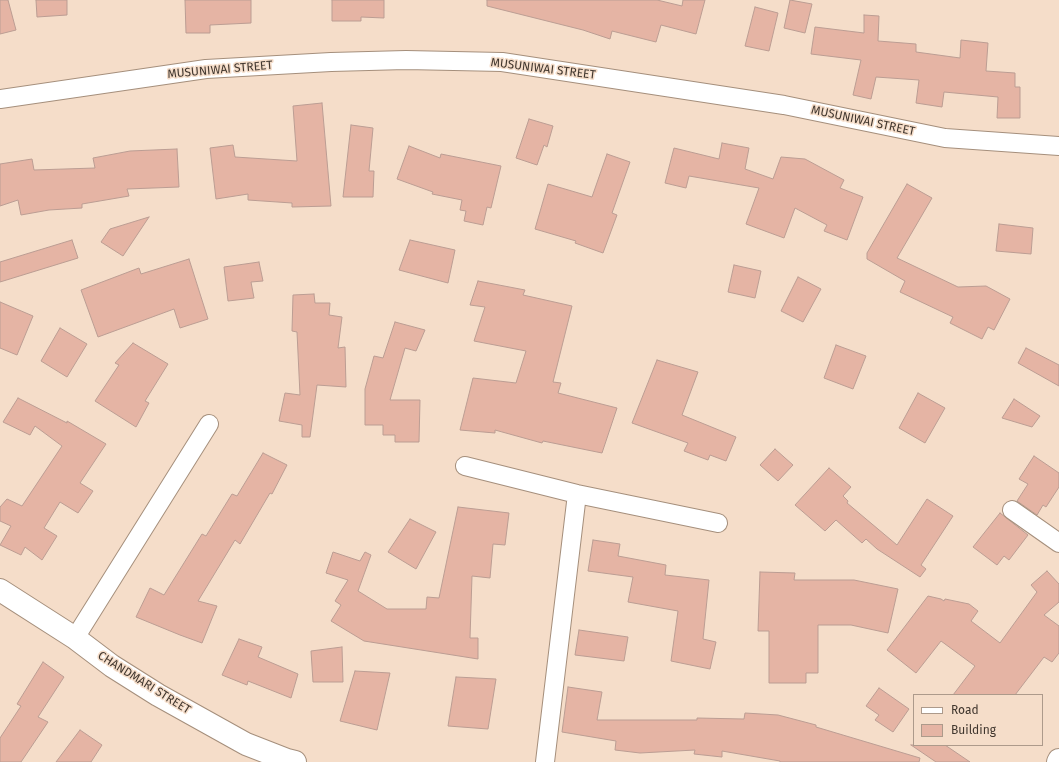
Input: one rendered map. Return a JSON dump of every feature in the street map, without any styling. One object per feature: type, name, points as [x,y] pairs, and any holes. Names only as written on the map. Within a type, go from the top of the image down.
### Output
[{"type":"street","name":"MUSUNIWAI STREET","points":[[0,99],[206,69],[331,62],[406,60],[502,62],[784,105],[945,138],[1059,146]]},
{"type":"street","points":[[75,638],[209,424]]},
{"type":"street","points":[[465,466],[577,494],[718,523]]},
{"type":"street","points":[[545,762],[577,494]]},
{"type":"street","points":[[1012,510],[1059,543]]},
{"type":"street","name":"CHANDMARI STREET","points":[[0,590],[75,638],[112,666],[165,699],[246,744],[295,762]]},
{"type":"building","points":[[0,0],[8,0],[16,30],[0,34]]},
{"type":"building","points":[[36,0],[67,0],[67,15],[37,17]]},
{"type":"building","points":[[185,0],[251,0],[251,23],[210,25],[210,33],[186,33]]},
{"type":"building","points":[[332,0],[384,0],[384,18],[361,17],[361,21],[332,21]]},
{"type":"building","points":[[487,0],[657,0],[682,6],[683,0],[705,0],[696,34],[661,25],[656,42],[612,31],[610,39],[583,30],[487,6]]},
{"type":"building","points":[[790,0],[812,4],[805,33],[784,28]]},
{"type":"building","points":[[755,7],[778,13],[769,51],[745,46]]},
{"type":"building","points":[[864,15],[879,16],[878,41],[916,44],[916,52],[960,58],[961,40],[988,43],[986,71],[1015,73],[1015,87],[1020,87],[1020,118],[997,118],[998,97],[944,92],[942,107],[916,103],[919,80],[876,77],[871,99],[853,95],[861,60],[811,54],[815,27],[864,33]]},
{"type":"building","points":[[322,103],[331,206],[292,207],[292,203],[248,200],[248,194],[216,199],[210,148],[233,145],[235,157],[297,161],[293,106]]},
{"type":"building","points":[[529,119],[553,126],[547,147],[544,145],[537,165],[516,158]]},
{"type":"building","points":[[351,125],[373,128],[369,171],[374,171],[373,197],[343,197]]},
{"type":"building","points":[[722,143],[749,148],[745,169],[773,179],[781,157],[805,159],[844,180],[840,188],[863,197],[847,240],[824,231],[827,225],[795,208],[784,238],[746,224],[759,188],[689,176],[686,188],[665,183],[674,148],[719,159]]},
{"type":"building","points":[[409,146],[440,158],[441,154],[501,166],[491,208],[487,207],[483,225],[464,221],[466,211],[460,210],[462,200],[432,194],[433,192],[397,179]]},
{"type":"building","points":[[177,149],[179,187],[127,189],[129,196],[82,204],[82,208],[49,210],[21,215],[18,200],[0,206],[0,164],[32,159],[34,170],[95,168],[93,158],[130,151]]},
{"type":"building","points":[[607,154],[630,162],[612,213],[617,215],[603,253],[575,243],[576,241],[535,229],[548,184],[592,197]]},
{"type":"building","points":[[907,184],[932,198],[897,258],[958,287],[986,286],[1010,299],[994,330],[988,327],[982,339],[950,323],[953,317],[900,292],[905,281],[867,259],[867,253]]},
{"type":"building","points":[[149,217],[123,256],[101,242],[110,229]]},
{"type":"building","points":[[999,224],[1033,228],[1031,254],[996,251]]},
{"type":"building","points":[[72,240],[78,258],[0,282],[0,262]]},
{"type":"building","points":[[410,240],[455,250],[448,283],[399,270]]},
{"type":"building","points":[[189,259],[208,319],[180,328],[174,309],[98,337],[81,290],[139,268],[141,274]]},
{"type":"building","points":[[259,262],[263,281],[251,282],[254,298],[228,301],[224,267]]},
{"type":"building","points":[[734,265],[761,271],[755,298],[728,292]]},
{"type":"building","points":[[798,277],[821,289],[803,322],[781,311]]},
{"type":"building","points":[[478,281],[525,290],[523,295],[572,306],[553,382],[561,383],[558,393],[617,408],[602,453],[543,441],[542,443],[495,430],[495,433],[460,430],[473,378],[516,383],[526,351],[474,341],[485,307],[470,305]]},
{"type":"building","points":[[314,294],[315,303],[330,303],[329,315],[342,317],[338,348],[345,347],[346,387],[317,385],[310,437],[302,437],[302,425],[279,421],[285,393],[300,395],[297,332],[292,331],[293,295]]},
{"type":"building","points":[[0,302],[33,316],[17,355],[0,348]]},
{"type":"building","points":[[395,322],[425,330],[416,351],[405,348],[390,400],[420,400],[419,442],[395,442],[395,435],[383,435],[383,425],[365,425],[365,389],[374,356],[383,358]]},
{"type":"building","points":[[60,328],[87,344],[67,377],[41,361]]},
{"type":"building","points":[[133,343],[168,364],[145,401],[149,403],[136,427],[95,401],[119,365],[115,363]]},
{"type":"building","points":[[836,345],[866,356],[853,389],[824,378]]},
{"type":"building","points":[[1026,348],[1059,365],[1059,386],[1018,363]]},
{"type":"building","points":[[657,360],[698,372],[682,415],[736,437],[726,461],[710,455],[708,460],[684,451],[688,443],[632,423]]},
{"type":"building","points":[[918,393],[945,408],[925,443],[899,428]]},
{"type":"building","points":[[18,398],[67,423],[67,421],[106,444],[80,483],[93,491],[78,513],[60,502],[44,528],[57,536],[42,560],[25,547],[21,555],[0,545],[11,526],[0,521],[0,507],[7,499],[22,506],[62,446],[35,426],[30,435],[3,422]]},
{"type":"building","points":[[1014,399],[1040,416],[1032,427],[1002,418]]},
{"type":"building","points":[[775,449],[793,465],[778,481],[760,465]]},
{"type":"building","points":[[263,453],[287,465],[272,494],[270,493],[240,544],[235,540],[198,601],[217,606],[202,643],[136,617],[150,588],[164,595],[202,534],[206,536],[232,494],[237,496]]},
{"type":"building","points":[[1034,456],[1059,473],[1059,487],[1046,507],[1043,505],[1037,515],[1017,501],[1028,484],[1019,479]]},
{"type":"building","points":[[829,468],[851,487],[843,496],[848,501],[847,503],[897,545],[927,499],[953,516],[921,565],[926,569],[920,577],[877,549],[866,539],[862,543],[836,520],[825,531],[795,505]]},
{"type":"building","points":[[458,507],[509,513],[505,545],[493,544],[490,578],[472,576],[470,638],[478,638],[478,659],[364,641],[331,621],[341,605],[335,601],[348,580],[326,573],[333,552],[360,561],[365,552],[371,555],[358,591],[387,609],[426,609],[427,597],[439,598]]},
{"type":"building","points":[[1000,513],[1028,535],[1009,560],[1004,556],[997,565],[973,547]]},
{"type":"building","points":[[410,519],[436,532],[416,569],[388,552]]},
{"type":"building","points":[[593,540],[620,544],[618,556],[666,565],[665,575],[709,580],[703,639],[716,642],[710,669],[671,661],[678,611],[628,602],[633,577],[588,571]]},
{"type":"building","points":[[1047,571],[1059,584],[1059,602],[1044,615],[1059,626],[1059,653],[1052,662],[1044,657],[1016,694],[954,694],[975,666],[941,641],[916,673],[887,650],[928,596],[944,601],[945,599],[969,604],[978,611],[971,621],[1000,643],[1037,592],[1031,585]]},
{"type":"building","points":[[760,572],[795,573],[794,580],[854,580],[898,589],[888,633],[851,625],[818,625],[818,673],[806,673],[806,683],[769,683],[769,631],[758,631]]},
{"type":"building","points":[[579,630],[628,637],[624,661],[575,655]]},
{"type":"building","points":[[239,639],[262,647],[258,657],[298,674],[291,698],[248,681],[247,685],[222,675]]},
{"type":"building","points":[[342,647],[343,682],[313,682],[311,651]]},
{"type":"building","points":[[43,662],[64,677],[38,717],[48,722],[21,762],[0,762],[0,738],[21,706],[17,704]]},
{"type":"building","points":[[355,671],[390,673],[377,730],[340,721]]},
{"type":"building","points":[[456,677],[496,679],[488,729],[448,726]]},
{"type":"building","points":[[568,687],[602,692],[597,720],[697,720],[697,718],[744,719],[745,713],[778,715],[816,725],[816,727],[920,758],[919,762],[780,762],[722,751],[722,757],[694,754],[695,750],[640,753],[615,750],[616,741],[562,732]]},
{"type":"building","points":[[879,688],[909,709],[893,732],[875,720],[879,715],[866,706]]},
{"type":"building","points":[[80,730],[102,745],[91,762],[56,762]]},
{"type":"building","points":[[911,745],[946,746],[970,762],[936,762]]}]
